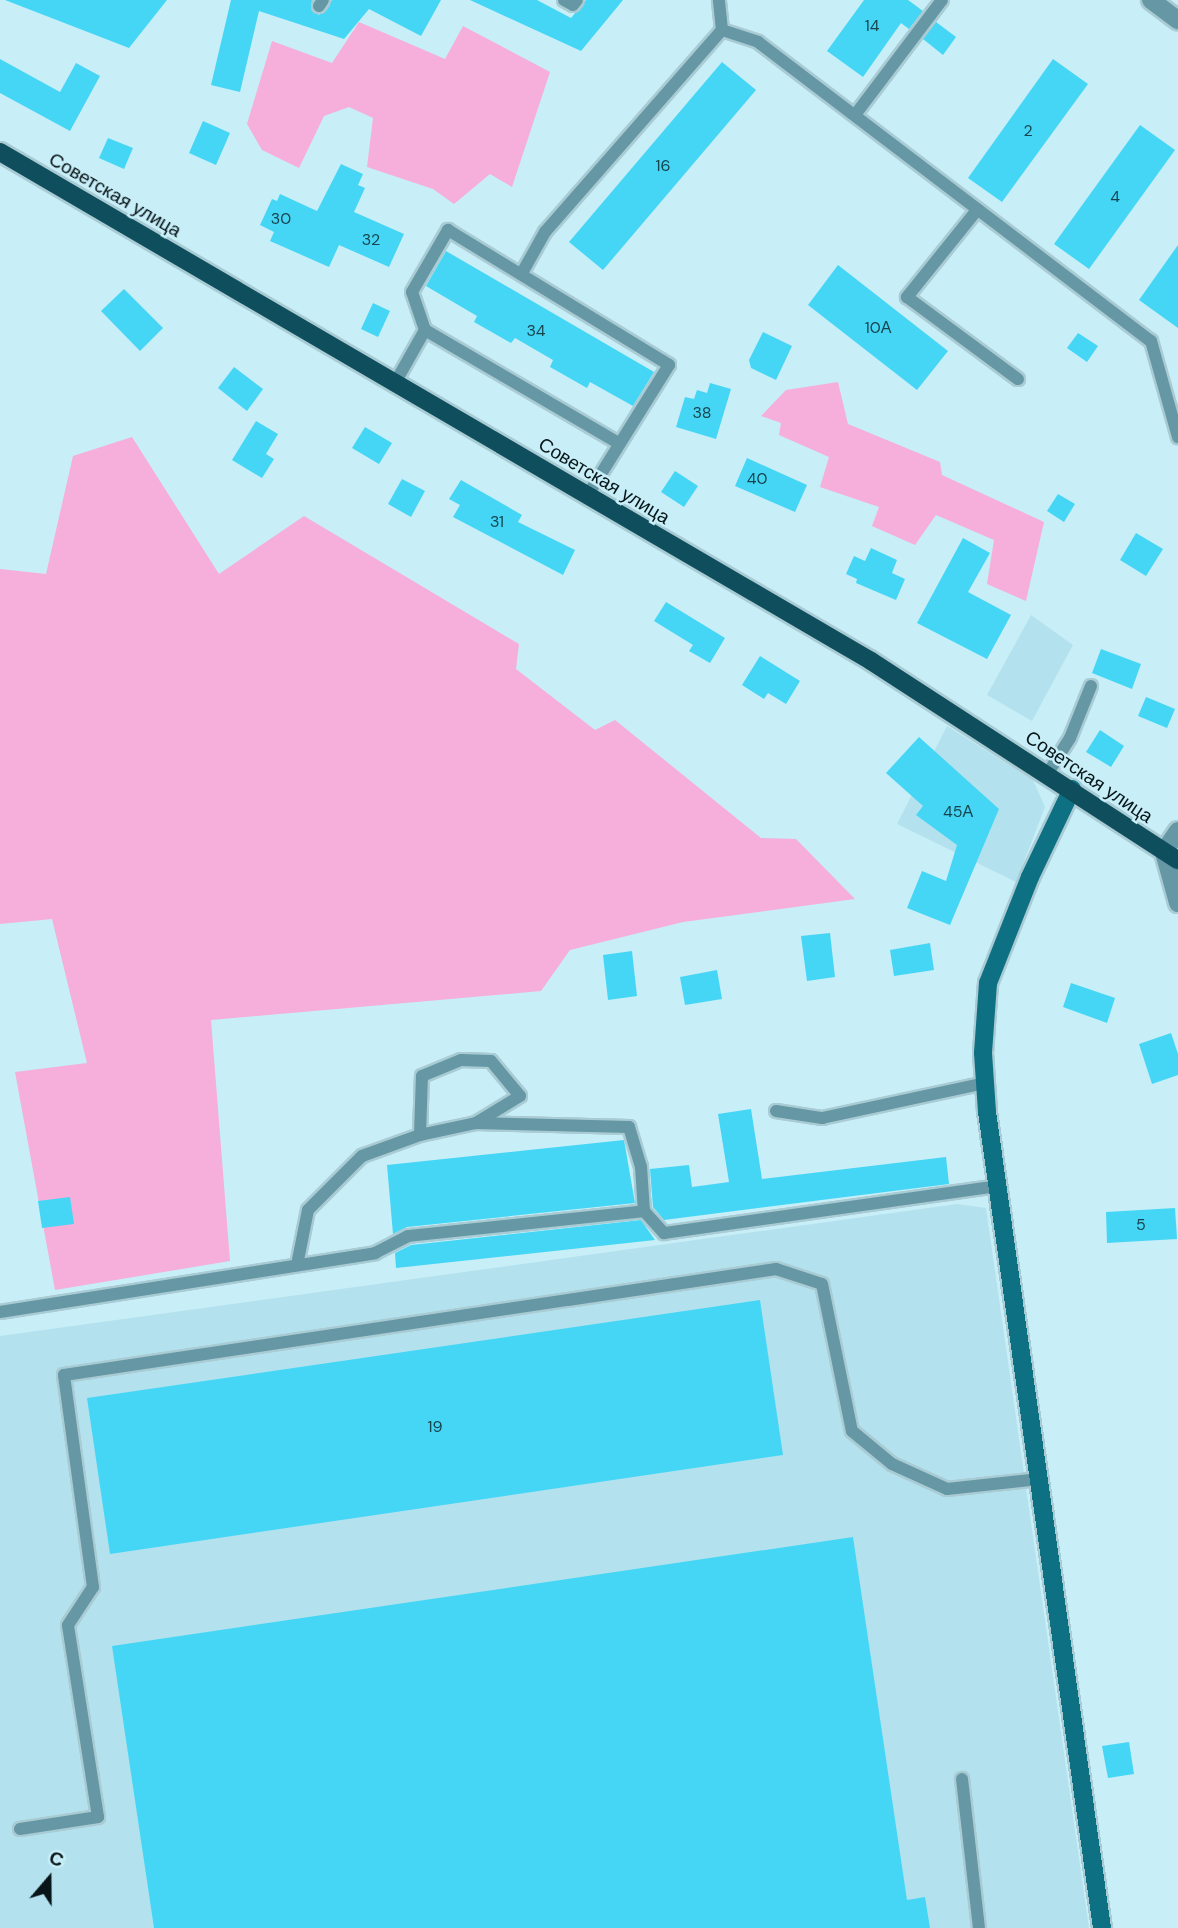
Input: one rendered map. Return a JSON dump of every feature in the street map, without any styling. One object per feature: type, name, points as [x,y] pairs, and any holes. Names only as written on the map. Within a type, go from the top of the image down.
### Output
[{"type":"main road","name":"Советская улица","points":[[0,152],[871,661],[1048,773],[1171,856]]},
{"type":"street","points":[[1151,0],[1178,20]]},
{"type":"street","points":[[1072,789],[1030,877],[989,983],[985,1083],[997,1186],[1102,1928]]},
{"type":"street","points":[[1178,831],[1171,856],[1178,903]]},
{"type":"lane","points":[[564,0],[573,5],[577,0]]},
{"type":"lane","points":[[522,273],[545,232],[722,30],[719,0]]},
{"type":"lane","points":[[855,115],[942,0]]},
{"type":"lane","points":[[722,30],[758,42],[1151,341],[1178,437]]},
{"type":"lane","points":[[977,210],[907,297],[1018,379]]},
{"type":"lane","points":[[587,496],[617,442],[630,432],[669,365],[448,230],[412,292],[425,330],[617,442]]},
{"type":"lane","points":[[395,383],[425,330]]},
{"type":"lane","points":[[1048,773],[1070,738],[1091,687]]},
{"type":"lane","points":[[420,1135],[422,1076],[461,1060],[491,1061],[520,1097],[476,1123]]},
{"type":"lane","points":[[776,1111],[822,1118],[985,1083]]},
{"type":"lane","points":[[297,1265],[309,1210],[362,1156],[420,1135],[476,1123],[629,1127],[641,1167],[644,1211],[664,1233],[997,1186]]},
{"type":"lane","points":[[0,1312],[375,1253],[408,1237],[644,1211]]},
{"type":"lane","points":[[20,1829],[98,1817],[68,1625],[93,1587],[64,1376],[776,1269],[822,1284],[852,1431],[892,1464],[947,1489],[1038,1479]]},
{"type":"lane","points":[[962,1779],[979,1928]]},
{"type":"shaded area","points":[[359,22],[445,59],[463,26],[550,72],[512,187],[490,174],[454,204],[433,189],[367,167],[373,118],[349,107],[324,116],[299,168],[262,150],[247,124],[272,41],[332,63]]},
{"type":"shaded area","points":[[838,382],[848,424],[940,462],[942,475],[1044,522],[1026,601],[987,584],[994,540],[936,515],[915,545],[872,526],[879,507],[820,487],[829,457],[779,435],[781,423],[761,416],[786,390]]},
{"type":"shaded area","points":[[132,437],[219,574],[304,516],[519,644],[516,669],[595,730],[615,720],[761,838],[796,839],[855,899],[683,922],[570,950],[541,991],[211,1020],[230,1261],[55,1290],[15,1072],[87,1063],[52,919],[0,924],[0,569],[46,574],[73,456]]},
{"type":"shaded area","points":[[1031,615],[1073,645],[1032,721],[987,695]]},
{"type":"shaded area","points":[[947,726],[1033,780],[1045,807],[1016,882],[897,824]]},
{"type":"shaded area","points":[[957,1204],[986,1208],[1089,1928],[0,1928],[0,1336]]},
{"type":"building","points":[[5,0],[167,0],[129,48]]},
{"type":"building","points":[[231,0],[312,0],[311,9],[319,15],[332,0],[441,0],[421,36],[369,9],[344,39],[259,11],[240,92],[211,85]]},
{"type":"building","points":[[470,0],[537,0],[571,18],[586,0],[623,0],[581,51]]},
{"type":"building","points":[[864,0],[908,0],[923,11],[909,29],[901,23],[863,77],[827,51]]},
{"type":"building","points":[[936,22],[956,37],[943,55],[923,39]]},
{"type":"building","points":[[0,59],[60,92],[76,63],[100,76],[70,131],[0,93]]},
{"type":"building","points":[[1053,59],[1088,84],[1002,202],[968,178]]},
{"type":"building","points":[[722,62],[756,90],[603,270],[569,242]]},
{"type":"building","points":[[203,121],[230,133],[216,165],[189,153]]},
{"type":"building","points":[[1140,125],[1175,150],[1089,269],[1054,244]]},
{"type":"building","points":[[108,138],[133,148],[124,169],[99,158]]},
{"type":"building","points":[[341,164],[363,174],[358,185],[365,188],[354,212],[404,234],[389,267],[339,245],[329,267],[270,241],[274,232],[260,225],[272,199],[277,201],[280,194],[317,211]]},
{"type":"building","points":[[1178,245],[1178,328],[1139,300]]},
{"type":"building","points":[[446,251],[654,372],[633,406],[590,382],[587,388],[550,367],[553,360],[515,338],[511,343],[474,322],[477,316],[426,286]]},
{"type":"building","points":[[838,265],[948,351],[917,390],[808,305]]},
{"type":"building","points":[[124,289],[163,328],[140,351],[101,311]]},
{"type":"building","points":[[373,303],[390,311],[378,337],[361,329]]},
{"type":"building","points":[[763,332],[792,346],[776,380],[751,368],[749,360]]},
{"type":"building","points":[[1078,333],[1098,346],[1087,362],[1067,348]]},
{"type":"building","points":[[234,367],[263,389],[247,411],[218,388]]},
{"type":"building","points":[[710,383],[731,389],[716,439],[676,427],[685,397],[694,399],[697,390],[707,393]]},
{"type":"building","points":[[256,421],[278,434],[266,454],[274,459],[262,478],[232,460]]},
{"type":"building","points":[[365,427],[392,443],[379,464],[352,448]]},
{"type":"building","points":[[747,458],[807,485],[795,512],[735,486]]},
{"type":"building","points":[[675,471],[698,486],[684,507],[661,492]]},
{"type":"building","points":[[402,479],[425,491],[411,517],[388,504]]},
{"type":"building","points":[[461,480],[522,515],[518,522],[575,550],[563,575],[453,517],[460,505],[449,499]]},
{"type":"building","points":[[1058,494],[1075,504],[1064,522],[1047,511]]},
{"type":"building","points":[[1136,533],[1163,549],[1146,576],[1120,560]]},
{"type":"building","points":[[963,538],[990,553],[968,592],[1011,615],[987,659],[917,623]]},
{"type":"building","points":[[871,548],[897,560],[892,573],[905,579],[896,600],[856,583],[857,579],[846,574],[854,556],[865,561]]},
{"type":"building","points":[[666,602],[725,638],[710,663],[689,651],[693,645],[654,621]]},
{"type":"building","points":[[1101,649],[1141,664],[1132,689],[1092,673]]},
{"type":"building","points":[[760,656],[800,681],[786,704],[768,693],[764,699],[742,685]]},
{"type":"building","points":[[1146,697],[1175,709],[1167,728],[1138,716]]},
{"type":"building","points":[[1100,730],[1124,746],[1111,767],[1086,752]]},
{"type":"building","points":[[919,737],[999,809],[950,925],[907,908],[922,871],[946,881],[957,845],[916,815],[923,806],[886,773]]},
{"type":"building","points":[[830,933],[835,977],[807,981],[801,936]]},
{"type":"building","points":[[930,943],[934,970],[894,976],[890,950]]},
{"type":"building","points":[[632,951],[637,996],[608,1000],[603,955]]},
{"type":"building","points":[[717,970],[722,999],[685,1005],[680,977]]},
{"type":"building","points":[[1071,983],[1115,998],[1107,1023],[1063,1007]]},
{"type":"building","points":[[1171,1033],[1178,1054],[1178,1075],[1152,1084],[1139,1044]]},
{"type":"building","points":[[751,1109],[762,1179],[946,1157],[949,1184],[664,1220],[653,1207],[650,1169],[689,1165],[692,1187],[729,1182],[718,1114]]},
{"type":"building","points":[[624,1140],[635,1203],[407,1227],[393,1234],[387,1165]]},
{"type":"building","points":[[70,1197],[74,1224],[42,1228],[38,1201]]},
{"type":"building","points":[[1175,1208],[1177,1239],[1107,1243],[1106,1212]]},
{"type":"building","points":[[641,1220],[655,1240],[396,1268],[395,1253],[411,1245]]},
{"type":"building","points":[[760,1300],[783,1455],[110,1554],[87,1398]]},
{"type":"building","points":[[853,1537],[907,1900],[925,1897],[930,1928],[154,1928],[112,1646]]},
{"type":"building","points":[[1129,1742],[1134,1774],[1108,1778],[1102,1746]]}]
